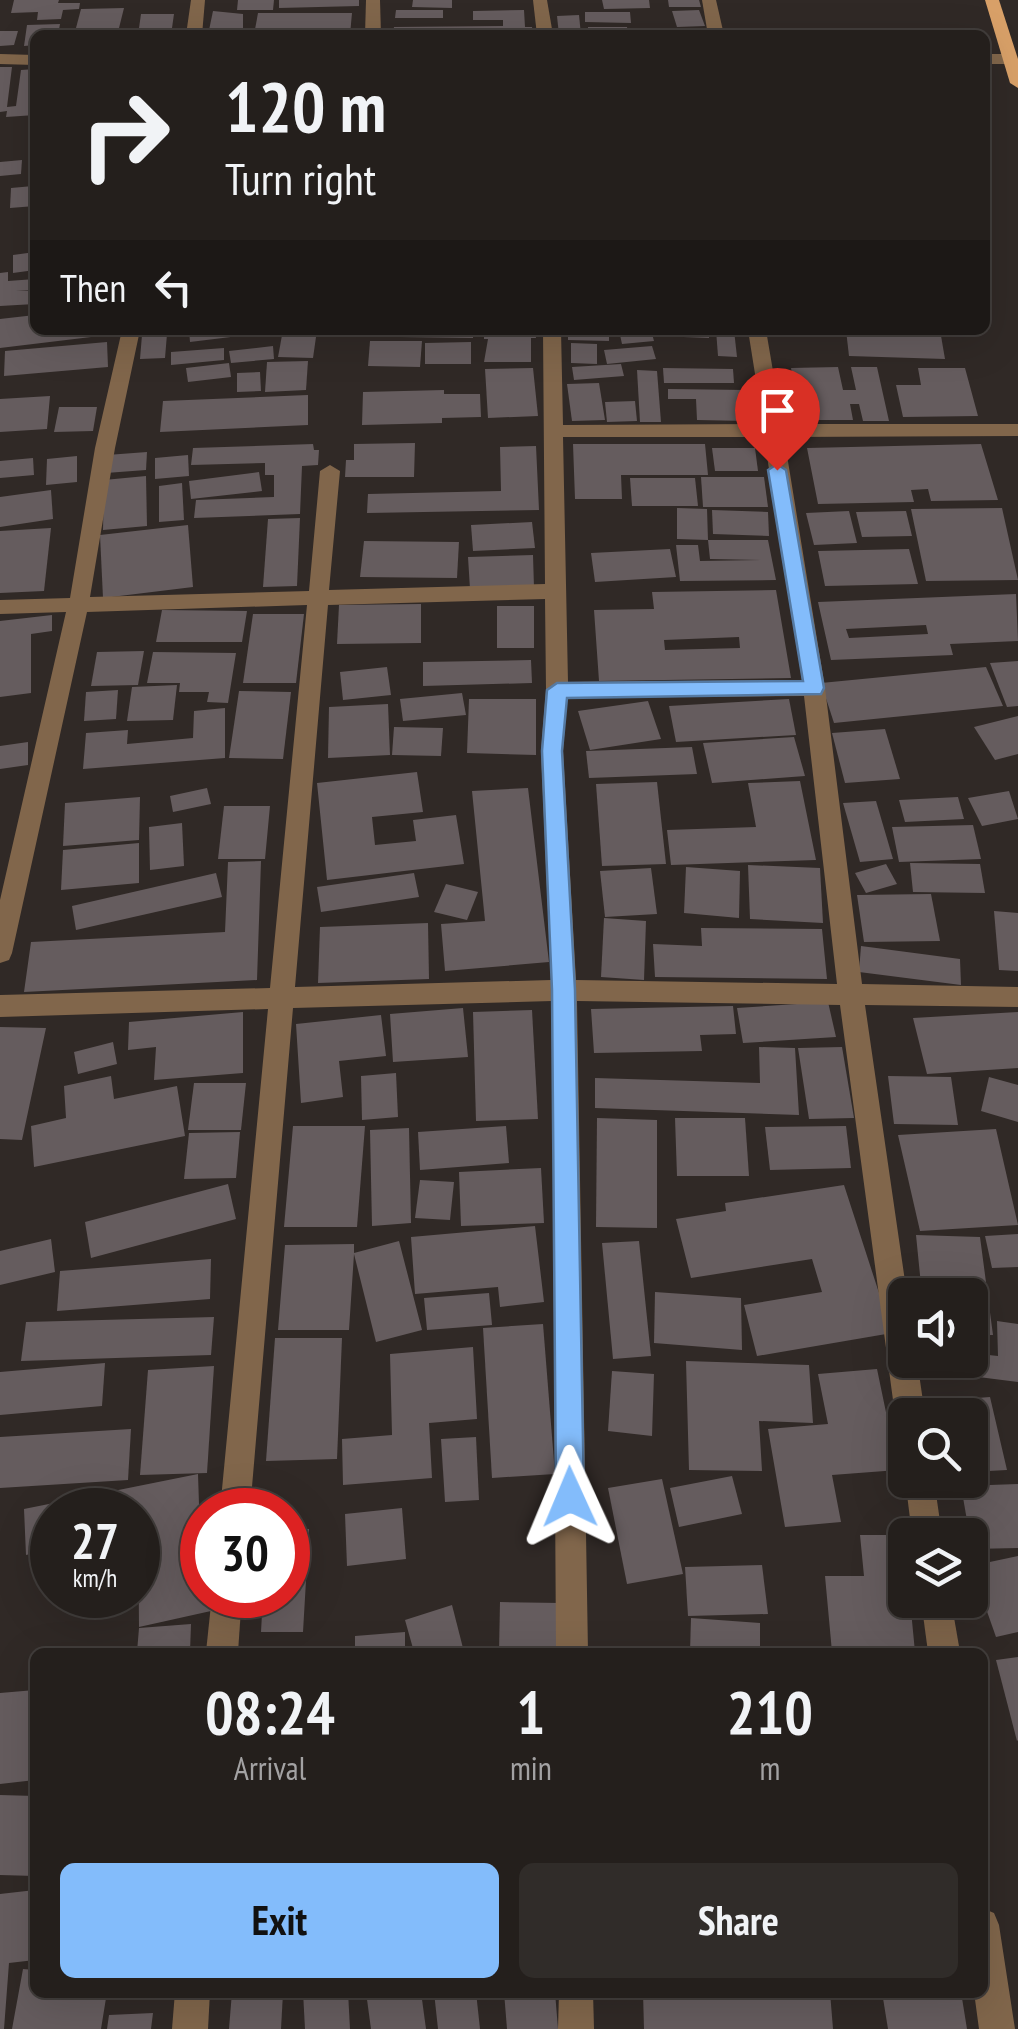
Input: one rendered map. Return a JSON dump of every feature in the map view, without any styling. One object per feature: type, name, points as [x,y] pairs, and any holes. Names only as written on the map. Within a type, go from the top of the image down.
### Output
[{"type":"main road","points":[[992,0],[1018,83]]},
{"type":"street","points":[[195,30],[198,0]]},
{"type":"street","points":[[372,30],[374,0]]},
{"type":"street","points":[[540,0],[543,30]]},
{"type":"street","points":[[708,0],[715,30]]},
{"type":"street","points":[[990,59],[1009,59]]},
{"type":"street","points":[[0,60],[30,60]]},
{"type":"street","points":[[0,953],[79,604],[104,448],[130,335]]},
{"type":"street","points":[[552,335],[557,690],[552,751],[564,990],[572,1648]]},
{"type":"street","points":[[757,335],[814,688],[850,994],[908,1398]]},
{"type":"street","points":[[554,432],[1018,430]]},
{"type":"street","points":[[237,1488],[330,470]]},
{"type":"street","points":[[0,607],[554,591]]},
{"type":"street","points":[[557,690],[814,688]]},
{"type":"street","points":[[0,1006],[564,990],[1018,997]]},
{"type":"street","points":[[222,1648],[226,1618]]},
{"type":"street","points":[[939,1618],[943,1648]]},
{"type":"street","points":[[988,1966],[997,2029]]},
{"type":"street","points":[[190,2029],[193,1998]]},
{"type":"street","points":[[576,1998],[576,2029]]},
{"type":"building","points":[[14,0],[80,3],[79,9],[63,10],[61,19],[37,20],[38,12],[11,13]]},
{"type":"building","points":[[238,0],[274,0],[273,10],[237,10]]},
{"type":"building","points":[[279,0],[359,0],[359,6],[279,8]]},
{"type":"building","points":[[413,0],[452,0],[452,8],[412,7]]},
{"type":"building","points":[[602,0],[649,0],[650,8],[604,9]]},
{"type":"building","points":[[668,0],[699,0],[701,7],[669,7]]},
{"type":"building","points":[[124,8],[119,28],[76,28],[81,9]]},
{"type":"building","points":[[396,10],[443,10],[443,18],[395,18]]},
{"type":"building","points":[[524,10],[525,27],[532,30],[394,30],[503,26],[503,20],[473,20],[473,11]]},
{"type":"building","points":[[699,10],[705,26],[677,27],[672,11]]},
{"type":"building","points":[[213,11],[243,14],[243,30],[209,30]]},
{"type":"building","points":[[585,12],[630,12],[631,23],[585,22]]},
{"type":"building","points":[[258,13],[352,13],[350,30],[255,30]]},
{"type":"building","points":[[141,14],[174,14],[172,30],[139,30]]},
{"type":"building","points":[[579,15],[580,30],[558,30],[557,16]]},
{"type":"building","points":[[60,24],[59,30],[30,30],[30,45],[24,46],[27,25]]},
{"type":"building","points":[[627,27],[627,30],[588,30]]},
{"type":"building","points":[[0,31],[18,31],[14,45],[0,46]]},
{"type":"building","points":[[0,67],[12,67],[7,107],[16,106],[21,70],[30,69],[30,115],[6,117],[7,111],[0,112]]},
{"type":"building","points":[[22,160],[21,174],[0,176],[0,162]]},
{"type":"building","points":[[30,186],[30,206],[10,208],[11,188]]},
{"type":"building","points":[[30,253],[30,271],[13,273],[13,255]]},
{"type":"building","points":[[8,272],[8,281],[30,279],[30,290],[16,291],[30,291],[30,304],[0,306],[0,273]]},
{"type":"building","points":[[30,316],[30,335],[108,335],[0,348],[0,319]]},
{"type":"building","points":[[142,335],[167,335],[165,358],[140,359]]},
{"type":"building","points":[[189,335],[239,336],[190,342]]},
{"type":"building","points":[[282,335],[316,335],[313,358],[278,357]]},
{"type":"building","points":[[400,335],[473,335],[473,338]]},
{"type":"building","points":[[484,335],[536,335],[531,338],[531,362],[484,362],[488,339]]},
{"type":"building","points":[[568,335],[609,335],[609,341],[568,340]]},
{"type":"building","points":[[620,335],[652,335],[654,341],[622,344]]},
{"type":"building","points":[[709,335],[709,338],[658,336]]},
{"type":"building","points":[[716,335],[735,335],[737,357],[718,356]]},
{"type":"building","points":[[847,335],[941,335],[945,359],[849,356]]},
{"type":"building","points":[[370,341],[422,341],[420,367],[368,366]]},
{"type":"building","points":[[107,342],[108,367],[4,376],[5,351]]},
{"type":"building","points":[[471,342],[471,364],[425,364],[425,343]]},
{"type":"building","points":[[571,343],[597,344],[597,364],[571,363]]},
{"type":"building","points":[[273,346],[274,359],[231,363],[229,351]]},
{"type":"building","points":[[652,346],[656,359],[607,364],[604,350]]},
{"type":"building","points":[[224,348],[224,360],[171,365],[171,352]]},
{"type":"building","points":[[308,361],[306,390],[265,392],[267,362]]},
{"type":"building","points":[[229,363],[231,377],[188,382],[186,368]]},
{"type":"building","points":[[621,364],[624,376],[574,380],[572,367]]},
{"type":"building","points":[[838,367],[843,390],[856,390],[851,367],[877,367],[889,421],[863,421],[859,404],[850,404],[853,420],[800,420],[791,368]]},
{"type":"building","points":[[533,368],[538,416],[488,418],[485,369]]},
{"type":"building","points":[[663,368],[733,369],[734,383],[664,383]]},
{"type":"building","points":[[918,368],[965,368],[978,416],[903,417],[896,385],[921,385]]},
{"type":"building","points":[[637,370],[657,371],[661,422],[640,422]]},
{"type":"building","points":[[260,372],[261,391],[237,392],[237,373]]},
{"type":"building","points":[[599,383],[605,420],[572,421],[567,384]]},
{"type":"building","points":[[668,389],[746,390],[748,421],[697,420],[696,399],[668,399]]},
{"type":"building","points":[[444,390],[444,394],[480,394],[481,417],[442,418],[442,423],[362,425],[363,392]]},
{"type":"building","points":[[308,395],[308,425],[160,432],[163,401]]},
{"type":"building","points":[[50,396],[47,429],[0,432],[0,399]]},
{"type":"building","points":[[635,401],[637,421],[607,422],[605,402]]},
{"type":"building","points":[[59,407],[97,407],[93,431],[54,432]]},
{"type":"building","points":[[415,443],[414,477],[345,477],[346,460],[354,460],[354,444]]},
{"type":"building","points":[[313,444],[314,450],[319,450],[318,465],[302,466],[300,514],[194,518],[196,500],[274,497],[274,475],[265,475],[265,463],[191,465],[193,448]]},
{"type":"building","points":[[573,444],[705,444],[708,475],[621,475],[622,499],[575,499]]},
{"type":"building","points":[[981,444],[998,500],[931,501],[928,489],[911,490],[914,502],[818,504],[807,448]]},
{"type":"building","points":[[536,446],[539,510],[367,513],[368,494],[501,491],[500,447]]},
{"type":"building","points":[[712,448],[755,448],[758,471],[715,471]]},
{"type":"building","points":[[147,452],[146,470],[106,473],[107,455]]},
{"type":"building","points":[[188,455],[189,476],[155,479],[155,458]]},
{"type":"building","points":[[77,456],[77,482],[46,485],[47,459]]},
{"type":"building","points":[[33,458],[34,475],[0,478],[0,461]]},
{"type":"building","points":[[259,472],[262,491],[191,499],[189,481]]},
{"type":"building","points":[[146,476],[147,526],[103,530],[104,480]]},
{"type":"building","points":[[701,477],[764,477],[768,507],[703,507]]},
{"type":"building","points":[[630,478],[695,478],[698,506],[632,506]]},
{"type":"building","points":[[182,483],[184,520],[159,522],[159,486]]},
{"type":"building","points":[[51,490],[53,519],[0,527],[0,497]]},
{"type":"building","points":[[677,508],[707,509],[708,540],[677,539]]},
{"type":"building","points":[[1002,508],[1018,580],[926,581],[911,509]]},
{"type":"building","points":[[712,510],[768,512],[769,536],[713,534]]},
{"type":"building","points":[[849,511],[857,543],[814,545],[806,513]]},
{"type":"building","points":[[906,511],[912,536],[862,537],[856,512]]},
{"type":"building","points":[[300,518],[297,586],[263,587],[268,519]]},
{"type":"building","points":[[532,522],[535,548],[473,551],[471,525]]},
{"type":"building","points":[[188,525],[193,587],[103,598],[100,535]]},
{"type":"building","points":[[51,528],[44,591],[0,593],[0,531]]},
{"type":"building","points":[[708,540],[768,540],[776,580],[680,581],[676,545],[698,545],[700,561],[761,560],[710,559]]},
{"type":"building","points":[[364,541],[459,542],[457,578],[360,577]]},
{"type":"building","points":[[670,549],[676,577],[595,582],[591,553]]},
{"type":"building","points":[[909,549],[918,584],[825,586],[818,551]]},
{"type":"building","points":[[533,555],[534,588],[470,589],[468,557]]},
{"type":"building","points":[[776,590],[791,678],[599,681],[594,610],[654,609],[652,592]],"holes":[[[739,637],[740,648],[665,650],[664,640]]]},
{"type":"building","points":[[1016,594],[1018,641],[950,644],[953,655],[831,660],[818,602]],"holes":[[[926,625],[928,634],[849,638],[846,629]]]},
{"type":"building","points":[[421,604],[421,643],[337,644],[339,605]]},
{"type":"building","points":[[497,606],[534,606],[534,648],[497,648]]},
{"type":"building","points":[[162,610],[247,611],[242,642],[156,642]]},
{"type":"building","points":[[253,614],[304,614],[296,683],[243,683]]},
{"type":"building","points":[[52,615],[52,631],[31,634],[31,693],[0,697],[0,621]]},
{"type":"building","points":[[144,651],[138,685],[91,686],[97,652]]},
{"type":"building","points":[[153,652],[236,653],[228,703],[207,702],[209,692],[179,692],[180,683],[147,683]]},
{"type":"building","points":[[531,660],[532,683],[423,686],[423,662]]},
{"type":"building","points":[[1018,661],[1018,706],[1007,707],[990,663]]},
{"type":"building","points":[[387,667],[391,695],[343,700],[340,672]]},
{"type":"building","points":[[986,667],[1003,706],[834,723],[821,683]]},
{"type":"building","points":[[177,685],[173,720],[127,721],[132,687]]},
{"type":"building","points":[[118,690],[116,719],[84,721],[86,692]]},
{"type":"building","points":[[239,691],[291,692],[283,759],[229,758]]},
{"type":"building","points":[[462,693],[466,715],[403,721],[400,699]]},
{"type":"building","points":[[469,699],[536,699],[536,755],[467,753]]},
{"type":"building","points":[[789,699],[796,735],[676,742],[669,706]]},
{"type":"building","points":[[648,701],[661,739],[590,750],[578,711]]},
{"type":"building","points":[[388,704],[390,755],[328,758],[329,707]]},
{"type":"building","points":[[225,708],[225,758],[83,769],[86,733],[128,730],[127,744],[193,738],[194,711]]},
{"type":"building","points":[[1018,716],[1018,754],[995,760],[974,727]]},
{"type":"building","points":[[394,727],[443,728],[441,756],[392,755]]},
{"type":"building","points":[[885,729],[900,779],[845,783],[832,733]]},
{"type":"building","points":[[794,737],[805,776],[712,783],[703,743]]},
{"type":"building","points":[[28,742],[28,765],[0,769],[0,746]]},
{"type":"building","points":[[692,747],[697,774],[589,778],[586,751]]},
{"type":"building","points":[[417,772],[423,812],[372,817],[375,845],[416,841],[413,820],[456,815],[464,864],[327,880],[317,783]]},
{"type":"building","points":[[800,781],[816,860],[671,865],[667,830],[756,827],[748,783]]},
{"type":"building","points":[[657,782],[666,864],[602,866],[596,784]]},
{"type":"building","points":[[207,788],[211,804],[173,812],[170,796]]},
{"type":"building","points":[[528,788],[549,962],[445,971],[441,924],[485,921],[472,791]]},
{"type":"building","points":[[1009,791],[1018,819],[982,826],[968,798]]},
{"type":"building","points":[[140,797],[139,840],[63,846],[65,803]]},
{"type":"building","points":[[958,797],[964,819],[905,822],[899,800]]},
{"type":"building","points":[[876,801],[893,859],[860,862],[843,803]]},
{"type":"building","points":[[224,806],[270,806],[265,859],[218,859]]},
{"type":"building","points":[[182,823],[184,866],[150,870],[149,827]]},
{"type":"building","points":[[973,825],[981,859],[899,862],[892,827]]},
{"type":"building","points":[[139,843],[139,883],[61,890],[63,850]]},
{"type":"building","points":[[261,861],[257,980],[24,992],[31,942],[225,932],[228,862]]},
{"type":"building","points":[[910,863],[980,864],[985,893],[913,892]]},
{"type":"building","points":[[886,864],[897,884],[866,893],[855,873]]},
{"type":"building","points":[[748,865],[820,868],[823,923],[750,919]]},
{"type":"building","points":[[686,867],[740,871],[739,918],[684,913]]},
{"type":"building","points":[[651,868],[657,914],[605,917],[600,871]]},
{"type":"building","points":[[216,873],[222,897],[76,930],[72,906]]},
{"type":"building","points":[[414,873],[419,897],[321,912],[317,887]]},
{"type":"building","points":[[446,884],[478,892],[467,920],[434,912]]},
{"type":"building","points":[[931,894],[940,941],[864,942],[857,895]]},
{"type":"building","points":[[994,911],[1018,913],[1018,971],[999,970]]},
{"type":"building","points":[[604,918],[646,921],[644,980],[601,977]]},
{"type":"building","points":[[428,923],[429,979],[318,983],[320,927]]},
{"type":"building","points":[[701,928],[822,929],[827,979],[655,977],[653,944],[702,946]]},
{"type":"building","points":[[861,946],[960,959],[961,985],[859,972]]},
{"type":"building","points":[[828,1002],[836,1037],[743,1043],[737,1008]]},
{"type":"building","points":[[733,1006],[736,1034],[700,1035],[702,1051],[594,1053],[591,1009]]},
{"type":"building","points":[[463,1008],[468,1057],[393,1062],[390,1014]]},
{"type":"building","points":[[532,1010],[538,1119],[476,1121],[473,1012]]},
{"type":"building","points":[[243,1012],[243,1073],[154,1080],[156,1047],[128,1050],[129,1022]]},
{"type":"building","points":[[1018,1012],[1018,1068],[927,1074],[913,1018]]},
{"type":"building","points":[[381,1015],[386,1056],[339,1061],[343,1097],[301,1103],[296,1024]]},
{"type":"building","points":[[0,1027],[46,1028],[22,1140],[0,1139]]},
{"type":"building","points":[[113,1042],[117,1064],[78,1074],[74,1052]]},
{"type":"building","points":[[759,1047],[795,1048],[799,1115],[595,1108],[595,1078],[760,1083]]},
{"type":"building","points":[[842,1047],[854,1118],[809,1119],[798,1048]]},
{"type":"building","points":[[396,1073],[398,1117],[362,1120],[361,1076]]},
{"type":"building","points":[[111,1076],[114,1099],[177,1086],[185,1136],[34,1167],[31,1126],[66,1118],[64,1086]]},
{"type":"building","points":[[888,1076],[951,1077],[958,1125],[894,1124]]},
{"type":"building","points":[[989,1077],[1018,1085],[1018,1122],[981,1111]]},
{"type":"building","points":[[194,1083],[246,1083],[241,1130],[188,1130]]},
{"type":"building","points":[[597,1118],[657,1120],[657,1228],[596,1227]]},
{"type":"building","points":[[675,1118],[745,1118],[749,1176],[677,1176]]},
{"type":"building","points":[[293,1126],[365,1126],[357,1227],[284,1227]]},
{"type":"building","points":[[506,1126],[509,1163],[420,1170],[418,1132]]},
{"type":"building","points":[[846,1126],[851,1168],[770,1170],[765,1127]]},
{"type":"building","points":[[409,1128],[411,1223],[372,1226],[370,1130]]},
{"type":"building","points":[[996,1129],[1018,1225],[920,1231],[898,1135]]},
{"type":"building","points":[[240,1132],[236,1178],[184,1179],[189,1133]]},
{"type":"building","points":[[541,1168],[544,1223],[461,1226],[459,1172]]},
{"type":"building","points":[[420,1180],[454,1182],[450,1220],[415,1218]]},
{"type":"building","points":[[228,1184],[236,1219],[91,1258],[85,1222]]},
{"type":"building","points":[[844,1185],[888,1321],[888,1334],[757,1356],[744,1305],[822,1292],[812,1259],[691,1278],[676,1219],[726,1211],[725,1203]]},
{"type":"building","points":[[535,1226],[544,1302],[500,1307],[498,1287],[415,1294],[411,1237]]},
{"type":"building","points":[[1018,1234],[1018,1267],[992,1268],[985,1236]]},
{"type":"building","points":[[916,1235],[980,1237],[985,1278],[920,1278]]},
{"type":"building","points":[[51,1239],[55,1272],[0,1285],[0,1251]]},
{"type":"building","points":[[399,1241],[422,1330],[376,1342],[354,1254],[349,1330],[278,1330],[285,1245],[354,1244],[354,1253]]},
{"type":"building","points":[[639,1241],[651,1356],[613,1359],[602,1243]]},
{"type":"building","points":[[211,1259],[210,1299],[57,1311],[60,1271]]},
{"type":"building","points":[[655,1292],[741,1298],[742,1350],[654,1343]]},
{"type":"building","points":[[489,1293],[492,1325],[427,1330],[424,1298]]},
{"type":"building","points":[[988,1297],[993,1335],[988,1335]]},
{"type":"building","points":[[214,1317],[211,1355],[21,1361],[26,1322]]},
{"type":"building","points":[[997,1321],[1018,1324],[1018,1382],[986,1378],[988,1355],[998,1356]]},
{"type":"building","points":[[543,1324],[555,1474],[492,1478],[483,1328]]},
{"type":"building","points":[[275,1338],[342,1338],[337,1459],[266,1461]]},
{"type":"building","points":[[473,1347],[477,1419],[429,1423],[432,1478],[343,1485],[342,1439],[392,1435],[390,1354]]},
{"type":"building","points":[[686,1361],[809,1365],[813,1423],[759,1421],[762,1471],[689,1470]]},
{"type":"building","points":[[105,1363],[102,1406],[0,1415],[0,1372]]},
{"type":"building","points":[[214,1366],[207,1473],[140,1475],[148,1370]]},
{"type":"building","points":[[877,1369],[888,1422],[888,1471],[832,1475],[841,1522],[785,1527],[768,1429],[828,1424],[818,1374]]},
{"type":"building","points":[[612,1371],[654,1374],[652,1436],[608,1431]]},
{"type":"building","points":[[990,1397],[1007,1470],[988,1471],[988,1398],[977,1398]]},
{"type":"building","points":[[131,1429],[128,1480],[0,1488],[0,1437]]},
{"type":"building","points":[[476,1437],[479,1500],[445,1502],[441,1439]]},
{"type":"building","points":[[198,1474],[198,1488],[180,1488],[180,1618],[139,1627],[139,1618],[160,1618],[160,1488],[128,1488]]},
{"type":"building","points":[[732,1476],[742,1514],[679,1527],[670,1488]]},
{"type":"building","points":[[662,1479],[683,1574],[627,1584],[608,1488]]},
{"type":"building","points":[[1018,1484],[1018,1548],[988,1549],[988,1518],[967,1518],[963,1498],[988,1498],[988,1485]]},
{"type":"building","points":[[30,1508],[30,1554],[26,1555],[24,1509]]},
{"type":"building","points":[[402,1508],[406,1559],[347,1566],[345,1514]]},
{"type":"building","points":[[860,1535],[888,1535],[888,1618],[912,1618],[915,1648],[832,1648],[825,1576],[864,1576]]},
{"type":"building","points":[[1018,1556],[1018,1632],[996,1637],[988,1614],[988,1562]]},
{"type":"building","points":[[762,1565],[768,1614],[688,1616],[685,1567]]},
{"type":"building","points":[[500,1602],[561,1603],[560,1648],[499,1648]]},
{"type":"building","points":[[452,1605],[463,1648],[413,1648],[405,1620]]},
{"type":"building","points":[[262,1618],[304,1618],[303,1632],[261,1632]]},
{"type":"building","points":[[691,1618],[760,1623],[760,1648],[690,1648]]},
{"type":"building","points":[[191,1624],[190,1648],[137,1648],[139,1628]]},
{"type":"building","points":[[405,1632],[405,1648],[355,1648],[355,1636]]},
{"type":"building","points":[[1018,1657],[1018,1740],[1017,1741],[996,1660]]},
{"type":"building","points":[[30,1690],[30,1781],[0,1784],[0,1693]]},
{"type":"building","points":[[0,1795],[30,1796],[30,1876],[0,1875]]},
{"type":"building","points":[[30,1891],[30,1961],[9,1963],[4,2029],[0,2029],[0,1894]]},
{"type":"building","points":[[23,1969],[30,1970],[30,1998],[106,1998],[101,2029],[12,2029]]},
{"type":"building","points":[[232,1998],[283,1998],[281,2029],[229,2029]]},
{"type":"building","points":[[303,1998],[348,1998],[350,2029],[305,2029]]},
{"type":"building","points":[[367,1998],[422,1998],[426,2029],[371,2029]]},
{"type":"building","points":[[435,1998],[477,1998],[480,2029],[438,2029]]},
{"type":"building","points":[[504,1998],[555,1998],[558,2029],[507,2029]]},
{"type":"building","points":[[643,1998],[830,1998],[833,2029],[644,2029]]},
{"type":"building","points":[[883,1998],[962,1998],[967,2029],[888,2029]]},
{"type":"building","points":[[153,2013],[151,2029],[107,2029],[109,2015]]},
{"type":"route","points":[[570,1497],[564,990],[552,751],[557,690],[814,688],[777,470]]}]
